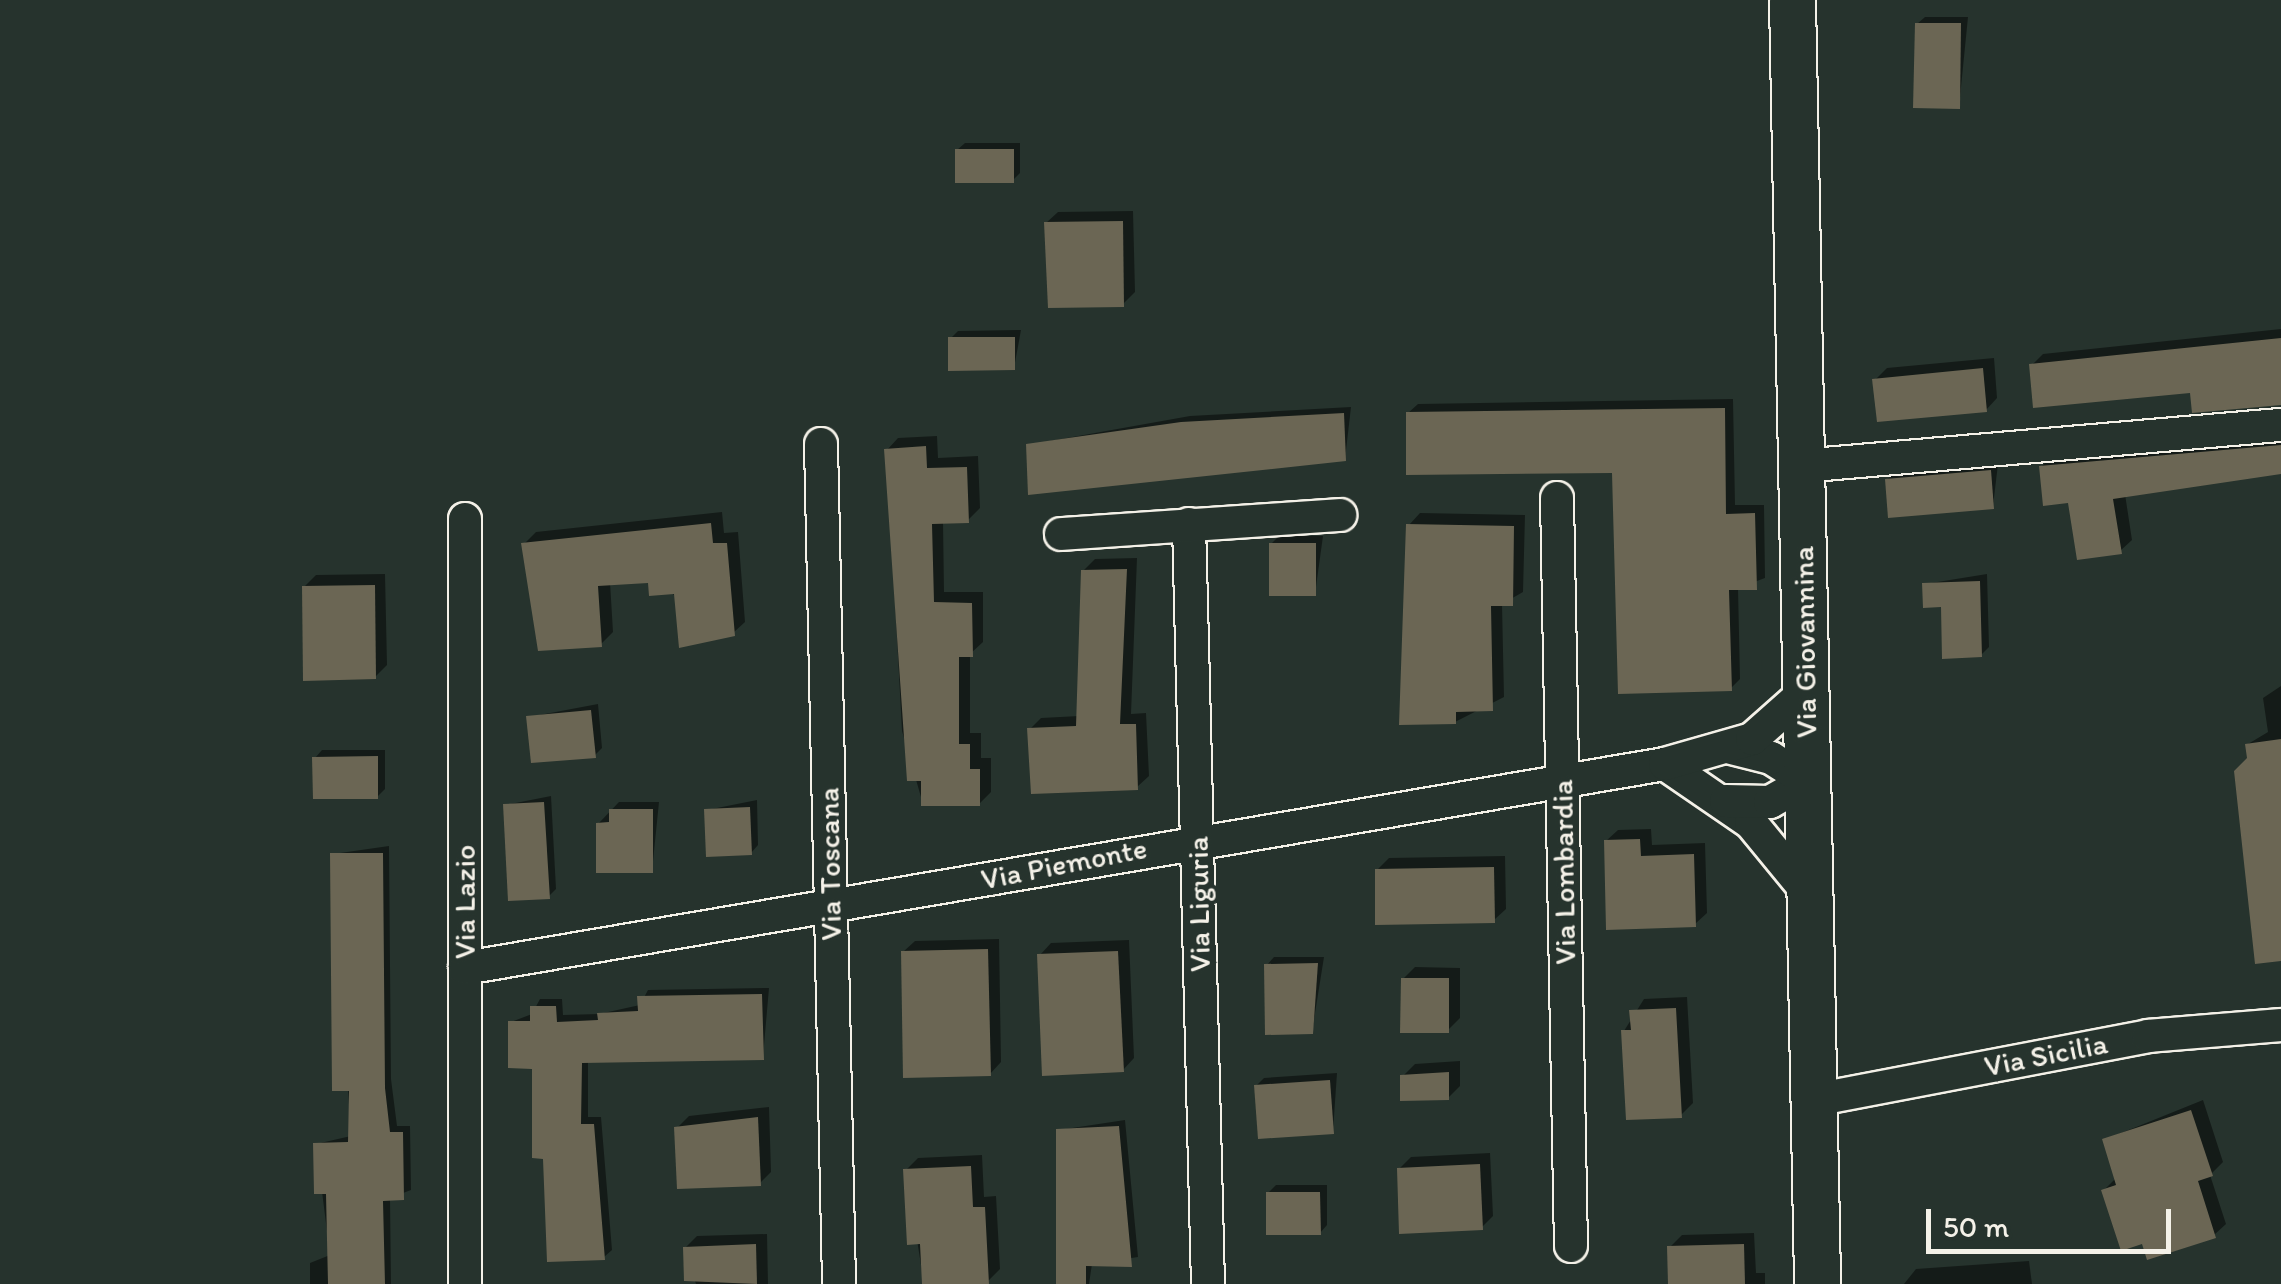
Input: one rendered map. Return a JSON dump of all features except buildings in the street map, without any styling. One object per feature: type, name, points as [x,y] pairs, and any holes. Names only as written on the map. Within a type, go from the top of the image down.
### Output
[{"type":"street","name":"Via Giovannina","points":[[1792,0],[1817,1284]]},
{"type":"street","points":[[1801,466],[2281,425]]},
{"type":"street","name":"Via Toscana","points":[[821,444],[840,1284]]},
{"type":"street","name":"Via Lombardia","points":[[1557,498],[1572,1246]]},
{"type":"street","points":[[1062,534],[1340,515]]},
{"type":"street","name":"Via Lazio","points":[[465,519],[465,1284]]},
{"type":"street","name":"Via Liguria","points":[[1189,524],[1208,1284]]},
{"type":"street","name":"Via Piemonte","points":[[465,968],[831,909],[1197,838],[1665,764],[1731,748],[1806,691]]},
{"type":"street","points":[[1726,801],[1770,802],[1807,781],[1772,758],[1731,748]]},
{"type":"street","points":[[1665,764],[1726,801],[1776,846],[1810,895]]},
{"type":"street","name":"Via Sicilia","points":[[1814,1100],[2148,1036],[2281,1025]]}]
